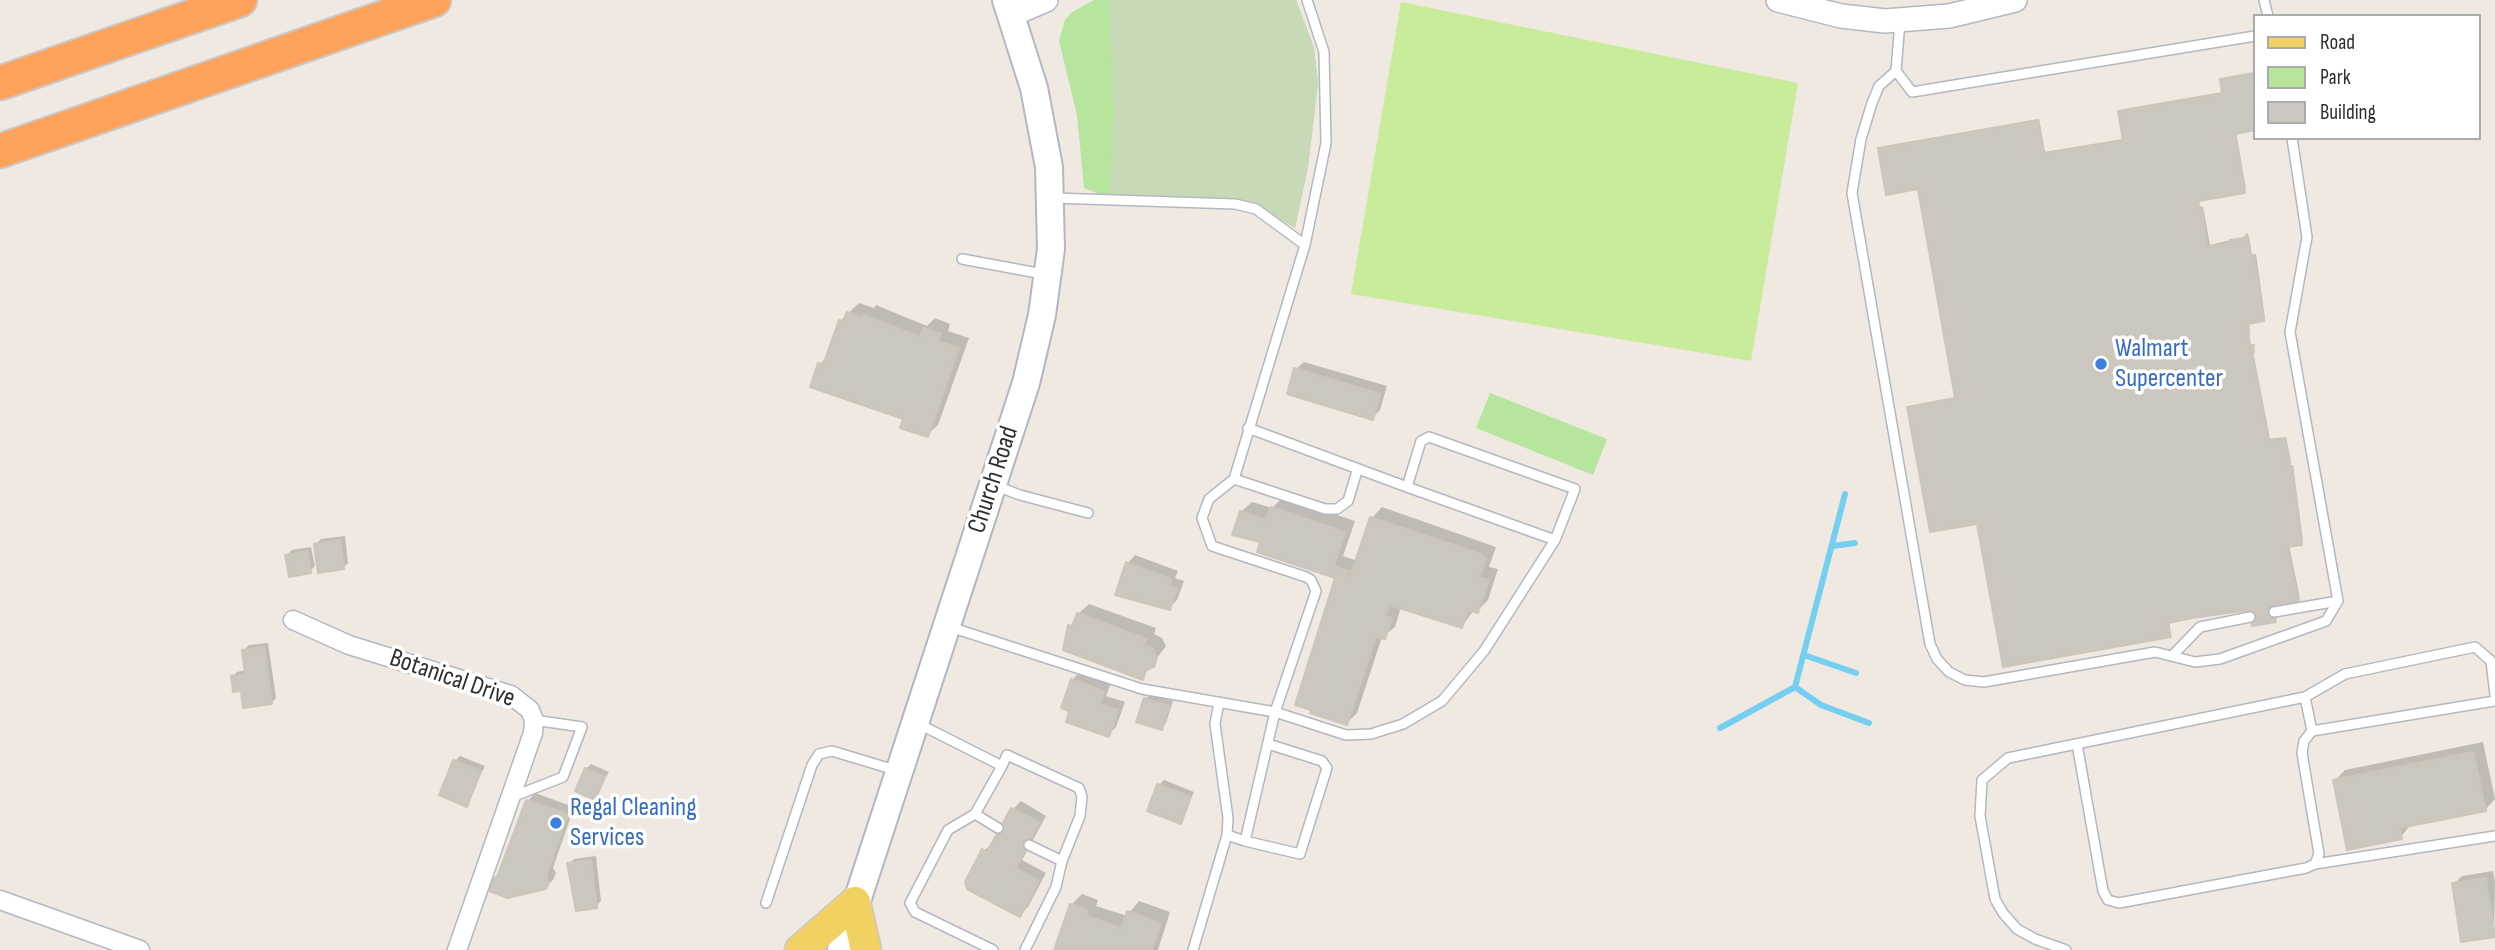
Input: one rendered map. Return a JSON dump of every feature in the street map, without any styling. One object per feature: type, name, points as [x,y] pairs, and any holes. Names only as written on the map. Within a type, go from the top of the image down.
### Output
[{"type":"highway","points":[[0,83],[240,0]]},
{"type":"highway","points":[[0,151],[434,0]]},
{"type":"main road","name":"Church Road","points":[[841,950],[1035,351],[1049,275],[1051,198],[1042,126],[1009,7]]},
{"type":"main road","points":[[800,950],[855,902],[866,950]]},
{"type":"street","points":[[1009,7],[1046,0]]},
{"type":"street","points":[[1778,0],[1900,21],[1949,16],[2015,0]]},
{"type":"street","name":"Botanical Drive","points":[[293,620],[349,645],[511,695],[522,701],[534,720],[533,733],[512,797],[457,950]]},
{"type":"street","points":[[0,900],[140,950]]},
{"type":"lane","points":[[1245,841],[1275,712],[1316,591],[1311,580],[1306,577],[1212,545],[1202,518],[1209,499],[1234,479],[1305,245],[1326,143],[1324,52],[1307,0]]},
{"type":"lane","points":[[1900,21],[1896,71],[1912,92],[2254,36]]},
{"type":"lane","points":[[1896,71],[1879,86],[1872,103],[1858,149],[1853,193],[1930,645],[1937,659],[1949,672],[1965,680],[1984,682],[2155,652],[2195,662],[2220,659],[2326,621],[2338,601],[2290,332],[2291,314],[2302,280],[2307,237],[2292,140]]},
{"type":"lane","points":[[1051,198],[1236,204],[1256,209],[1305,245]]},
{"type":"lane","points":[[962,259],[1049,275]]},
{"type":"lane","points":[[1248,428],[1357,471],[1555,540]]},
{"type":"lane","points":[[946,625],[1142,689],[1275,712],[1357,736],[1383,731],[1418,717],[1442,701],[1469,669],[1555,540],[1574,494],[1572,485],[1424,437],[1407,487]]},
{"type":"lane","points":[[1234,479],[1325,509],[1338,509],[1348,501],[1357,471]]},
{"type":"lane","points":[[992,485],[1088,513]]},
{"type":"lane","points":[[2274,612],[2338,601]]},
{"type":"lane","points":[[2172,656],[2200,627],[2250,617]]},
{"type":"lane","points":[[2066,950],[2035,939],[2017,929],[1995,899],[1980,816],[1982,780],[2008,758],[2305,697],[2345,674],[2475,648],[2491,661],[2495,695]]},
{"type":"lane","points":[[2305,697],[2312,731]]},
{"type":"lane","points":[[2315,864],[2319,854],[2302,753],[2304,741],[2312,731],[2495,701]]},
{"type":"lane","points":[[1194,950],[1227,835],[1228,818],[1215,724],[1219,702]]},
{"type":"lane","points":[[512,797],[563,777],[582,727],[534,720]]},
{"type":"lane","points":[[914,722],[1002,766]]},
{"type":"lane","points":[[1227,835],[1300,854],[1326,768],[1322,761],[1268,744]]},
{"type":"lane","points":[[2077,744],[2103,891],[2108,900],[2119,903],[2306,868],[2315,864],[2495,836]]},
{"type":"lane","points":[[766,903],[812,765],[819,754],[831,751],[897,771]]},
{"type":"lane","points":[[993,950],[915,912],[910,902],[948,830],[975,814],[1007,755],[1079,788],[1082,797],[1080,816],[1062,861],[1056,887],[1025,950]]},
{"type":"lane","points":[[975,814],[998,828]]},
{"type":"lane","points":[[1029,845],[1062,861]]},
{"type":"green space","points":[[1094,0],[1296,0],[1314,48],[1318,83],[1308,167],[1295,228],[1249,201],[1099,194],[1084,188],[1077,115],[1059,41],[1065,20],[1072,12]]},
{"type":"green space","points":[[1109,0],[1296,0],[1314,48],[1318,83],[1308,167],[1295,228],[1249,201],[1110,194],[1114,112]]},
{"type":"green space","points":[[1401,2],[1798,83],[1751,361],[1351,294]]},
{"type":"green space","points":[[1490,393],[1607,439],[1593,475],[1476,428]]},
{"type":"building","name":"Walmart Supercenter","points":[[2254,73],[2254,130],[2235,134],[2245,193],[2199,201],[2198,207],[2202,209],[2207,247],[2231,243],[2230,240],[2244,238],[2247,234],[2251,256],[2254,255],[2264,321],[2248,324],[2249,346],[2253,345],[2252,353],[2269,440],[2285,438],[2290,464],[2287,467],[2292,466],[2302,545],[2287,547],[2299,603],[2273,605],[2276,622],[2252,626],[2249,610],[2192,618],[2168,623],[2171,637],[2003,667],[1977,524],[1930,532],[1907,407],[1955,398],[1918,189],[1886,195],[1878,148],[2038,120],[2044,153],[2123,140],[2118,111],[2222,93],[2220,79]]},
{"type":"building","points":[[847,312],[863,318],[864,315],[920,337],[923,328],[941,334],[938,341],[959,348],[928,437],[900,428],[903,419],[810,387],[818,363],[823,365],[839,320],[843,321]]},
{"type":"building","points":[[1294,368],[1380,394],[1373,420],[1287,394]]},
{"type":"building","points":[[1271,507],[1345,532],[1334,566],[1349,571],[1347,576],[1350,577],[1370,517],[1481,554],[1486,558],[1480,577],[1489,580],[1478,613],[1468,610],[1462,628],[1390,605],[1385,616],[1392,618],[1385,639],[1376,637],[1347,725],[1310,713],[1311,710],[1295,705],[1335,578],[1257,552],[1260,542],[1232,535],[1240,511],[1265,520]]},
{"type":"building","points":[[340,540],[344,569],[318,573],[314,544]]},
{"type":"building","points":[[307,551],[311,573],[289,577],[285,555]]},
{"type":"building","points":[[1126,562],[1171,579],[1169,586],[1177,588],[1170,610],[1115,595]]},
{"type":"building","points":[[1077,613],[1147,639],[1144,645],[1152,648],[1157,658],[1154,667],[1146,670],[1143,680],[1063,650],[1068,625],[1072,626]]},
{"type":"building","points":[[264,647],[272,704],[243,708],[241,691],[233,692],[231,676],[245,674],[242,650]]},
{"type":"building","points":[[1071,679],[1104,691],[1100,704],[1118,710],[1109,737],[1066,722],[1069,711],[1061,708]]},
{"type":"building","points":[[1144,698],[1169,706],[1162,730],[1136,722]]},
{"type":"building","points":[[2473,752],[2486,811],[2400,828],[2402,839],[2347,850],[2333,780]]},
{"type":"building","points":[[453,760],[481,771],[467,807],[439,795]]},
{"type":"building","points":[[585,768],[605,777],[595,800],[575,791]]},
{"type":"building","points":[[1157,784],[1191,797],[1181,824],[1147,811]]},
{"type":"building","points":[[526,800],[568,814],[546,877],[549,882],[546,889],[507,898],[487,890],[490,880],[497,877]]},
{"type":"building","points":[[1011,808],[1039,822],[1016,868],[1039,881],[1020,917],[967,889],[965,882],[982,849],[987,852]]},
{"type":"building","points":[[591,860],[597,908],[576,911],[567,863]]},
{"type":"building","points":[[2486,878],[2495,937],[2461,942],[2452,883]]},
{"type":"building","points":[[1070,904],[1088,910],[1087,916],[1121,928],[1127,911],[1161,923],[1152,950],[1054,950]]},
{"type":"waterway","points":[[1720,728],[1795,687],[1845,494]]},
{"type":"waterway","points":[[1832,546],[1855,543]]},
{"type":"waterway","points":[[1804,655],[1856,673]]},
{"type":"waterway","points":[[1795,687],[1821,705],[1869,723]]},
{"type":"place","name":"Walmart Supercenter","points":[[2101,364]]},
{"type":"place","name":"Regal Cleaning Services","points":[[556,823]]}]
